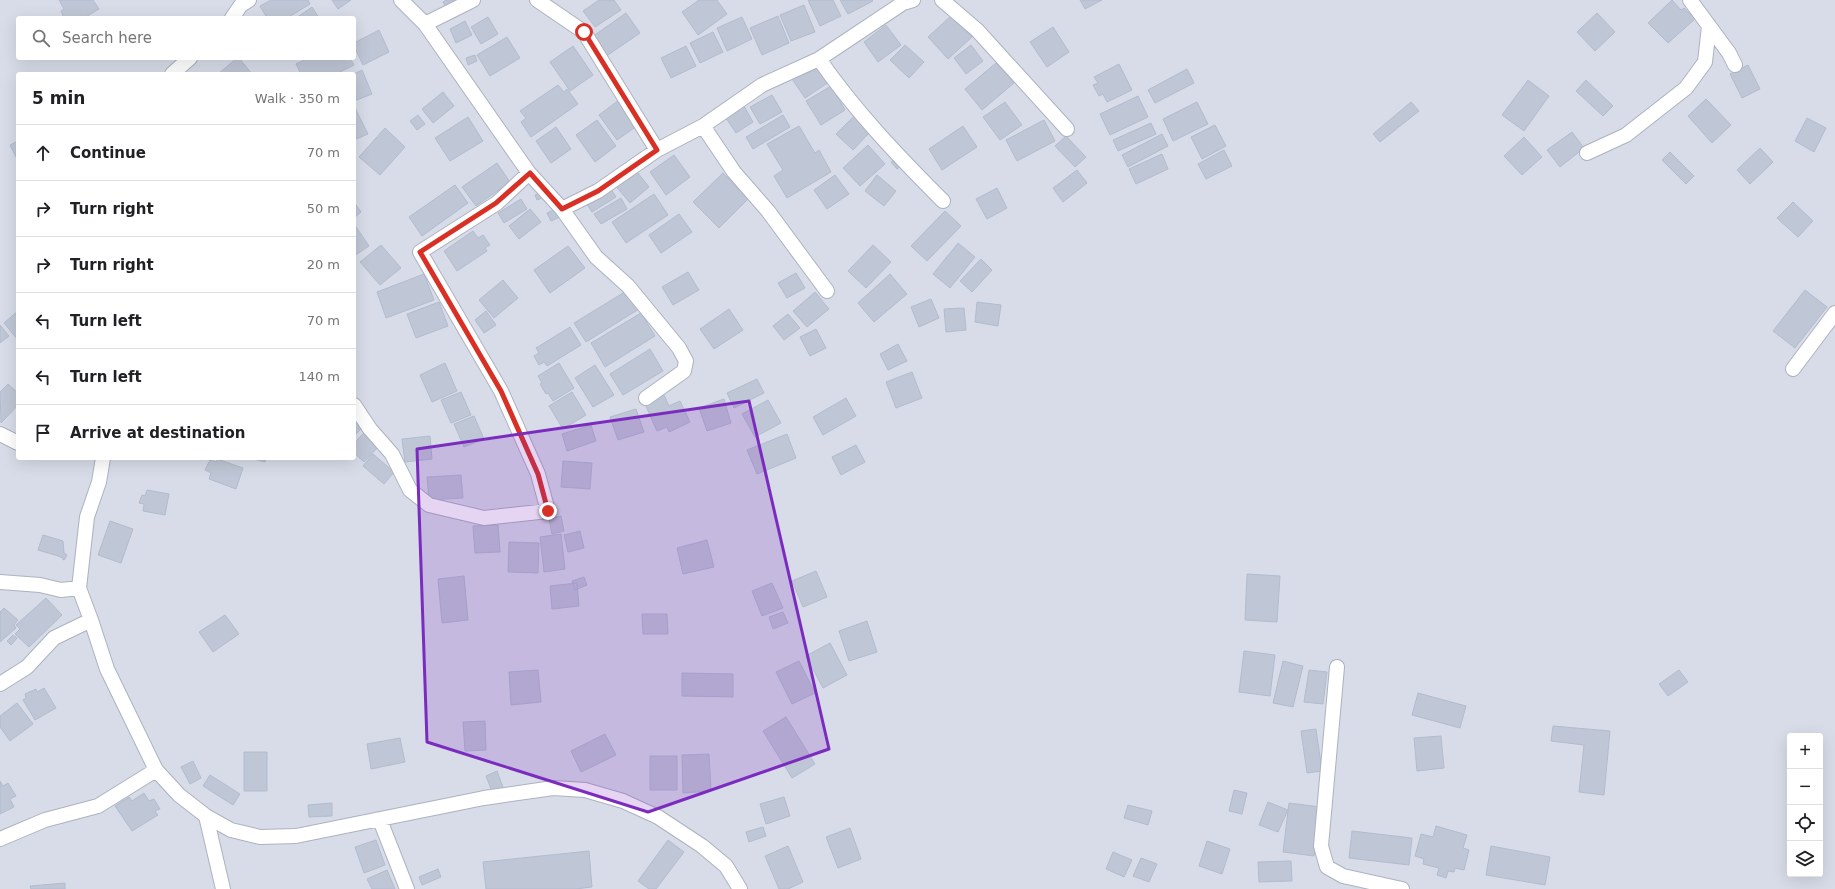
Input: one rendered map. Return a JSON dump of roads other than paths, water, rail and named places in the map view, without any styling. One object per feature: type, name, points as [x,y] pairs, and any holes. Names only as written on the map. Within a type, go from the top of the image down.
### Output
[{"type":"street","points":[[234,16],[242,5],[249,0]]},
{"type":"street","points":[[402,0],[425,24],[530,173],[562,209],[596,257],[628,286],[679,348],[686,361],[684,371],[646,398]]},
{"type":"street","points":[[425,24],[473,0]]},
{"type":"street","points":[[537,0],[584,32],[657,150]]},
{"type":"street","points":[[562,209],[598,191],[657,150],[703,126],[762,85],[819,59],[903,3],[914,0]]},
{"type":"street","points":[[942,0],[977,30],[1067,129]]},
{"type":"street","points":[[1690,0],[1735,65]]},
{"type":"street","points":[[1587,153],[1626,135],[1686,88],[1706,62],[1709,26]]},
{"type":"street","points":[[819,59],[864,118],[899,158],[943,201]]},
{"type":"street","points":[[174,72],[188,60]]},
{"type":"street","points":[[703,126],[734,172],[768,211],[827,291]]},
{"type":"street","points":[[356,409],[370,429],[392,454],[410,490],[429,505],[484,518],[548,511],[538,474],[501,391],[420,252],[496,203],[530,173]]},
{"type":"street","points":[[1793,369],[1835,313]]},
{"type":"street","points":[[0,434],[16,442]]},
{"type":"street","points":[[103,460],[99,482],[87,517],[79,588],[108,669],[156,770],[179,795],[206,816],[231,830],[260,837],[296,836],[484,798],[553,788],[585,790],[623,801],[658,817],[702,846],[726,866],[740,889]]},
{"type":"street","points":[[0,582],[40,585],[61,590],[79,588]]},
{"type":"street","points":[[0,684],[27,667],[54,638],[91,620]]},
{"type":"street","points":[[1337,667],[1321,846],[1327,867],[1342,876],[1402,889]]},
{"type":"street","points":[[0,839],[45,820],[98,806],[156,770]]},
{"type":"street","points":[[206,816],[223,889]]},
{"type":"street","points":[[380,820],[407,889]]}]
